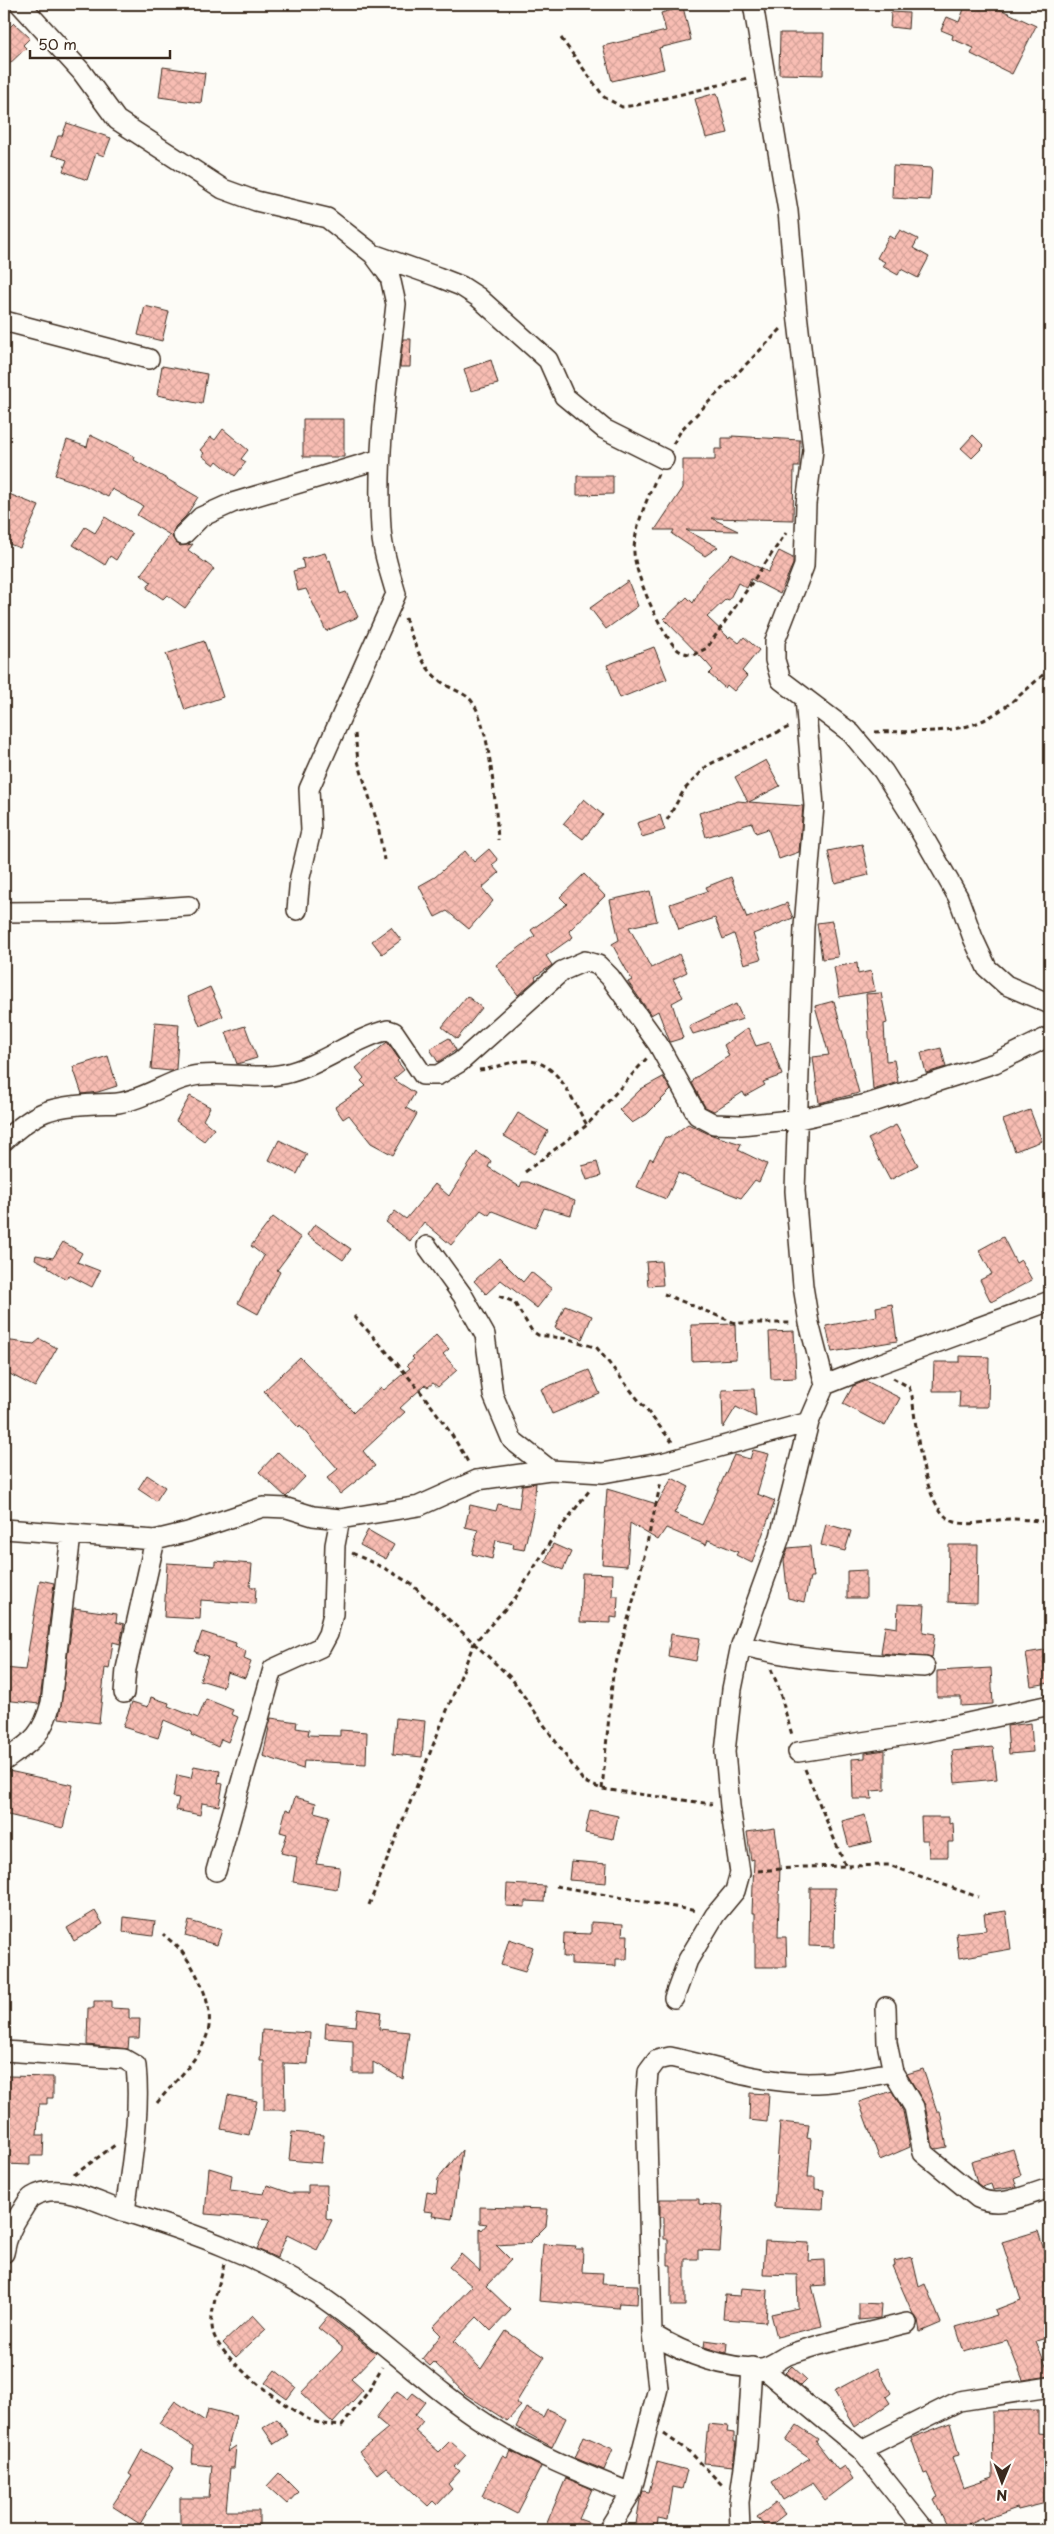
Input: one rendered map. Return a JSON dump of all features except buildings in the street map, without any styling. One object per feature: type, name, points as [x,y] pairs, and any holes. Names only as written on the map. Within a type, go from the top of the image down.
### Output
[{"type":"street","points":[[20,4],[81,70],[108,108],[126,127],[223,189],[256,201],[327,218],[373,254],[390,277],[393,285],[396,304],[380,459],[381,528],[384,557],[396,594],[309,789],[311,831],[300,877],[296,910]]},
{"type":"street","points":[[753,4],[788,211],[797,314],[813,450],[806,504],[804,566],[775,640],[775,660],[781,680],[851,733],[883,771],[908,810],[958,897],[973,938],[987,968],[1006,985],[1050,1004]]},
{"type":"street","points":[[373,254],[438,276],[461,286],[478,297],[548,360],[564,396],[604,429],[664,459]]},
{"type":"street","points":[[4,321],[149,359]]},
{"type":"street","points":[[183,535],[201,517],[232,503],[380,459]]},
{"type":"street","points":[[674,1998],[688,1960],[715,1915],[735,1891],[740,1873],[730,1806],[725,1752],[732,1689],[741,1645],[780,1537],[809,1422],[825,1385],[809,1323],[803,1286],[795,1191],[799,1120],[804,927],[814,806],[805,698]]},
{"type":"street","points":[[4,912],[190,906]]},
{"type":"street","points":[[4,1141],[23,1123],[41,1112],[60,1107],[118,1103],[177,1080],[200,1075],[259,1077],[283,1074],[307,1066],[388,1030],[394,1032],[423,1074],[438,1075],[460,1062],[562,971],[585,961],[598,965],[610,977],[658,1044],[697,1115],[714,1124],[732,1125],[799,1120],[867,1104],[995,1064],[1050,1036]]},
{"type":"street","points":[[427,1246],[463,1296],[485,1336],[493,1395],[512,1440],[550,1470]]},
{"type":"street","points":[[825,1385],[1050,1301]]},
{"type":"street","points":[[4,1529],[71,1536],[154,1540],[188,1532],[263,1507],[287,1508],[313,1516],[340,1519],[419,1506],[477,1480],[550,1470],[603,1473],[665,1462],[809,1422]]},
{"type":"street","points":[[216,1871],[273,1669],[321,1647],[328,1634],[332,1614],[335,1545],[340,1519]]},
{"type":"street","points":[[4,1761],[32,1741],[46,1724],[51,1703],[71,1536]]},
{"type":"street","points":[[124,1693],[126,1669],[154,1540]]},
{"type":"street","points":[[741,1645],[814,1659],[925,1668]]},
{"type":"street","points":[[798,1752],[926,1732],[1050,1705]]},
{"type":"street","points":[[886,2007],[887,2043],[893,2072],[914,2107],[923,2153],[978,2198],[987,2203],[1000,2203],[1050,2188]]},
{"type":"street","points":[[4,2051],[124,2059],[136,2066],[138,2082],[135,2130],[125,2212]]},
{"type":"street","points":[[608,2530],[631,2493],[658,2388],[652,2334],[646,2099],[648,2072],[657,2060],[670,2057],[755,2077],[808,2083],[846,2081],[893,2072]]},
{"type":"street","points":[[4,2253],[8,2233],[31,2197],[53,2190],[76,2194],[125,2212],[154,2220],[266,2263],[360,2324],[438,2392],[488,2425],[545,2459],[631,2493]]},
{"type":"street","points":[[652,2334],[678,2350],[723,2365],[757,2367],[836,2340],[907,2323]]},
{"type":"street","points":[[757,2367],[861,2450],[925,2530]]},
{"type":"street","points":[[740,2530],[739,2502],[757,2367]]},
{"type":"street","points":[[861,2450],[958,2401],[1050,2387]]},
{"type":"path","points":[[561,38],[604,97],[622,107],[637,105],[765,73]]},
{"type":"path","points":[[789,529],[707,648],[693,655],[679,651],[658,622],[640,577],[634,549],[646,503],[664,459],[682,429],[797,314]]},
{"type":"path","points":[[396,594],[420,657],[430,674],[469,698],[475,707],[490,757],[498,840]]},
{"type":"path","points":[[851,733],[945,730],[973,725],[1002,709],[1050,669]]},
{"type":"path","points":[[350,699],[358,760],[378,825],[384,860]]},
{"type":"path","points":[[667,820],[684,790],[708,765],[807,718]]},
{"type":"path","points":[[525,1172],[587,1125],[658,1044]]},
{"type":"path","points":[[460,1062],[468,1068],[477,1070],[522,1060],[539,1062],[550,1067],[557,1075],[587,1125]]},
{"type":"path","points":[[664,1294],[735,1323],[809,1323]]},
{"type":"path","points":[[499,1296],[514,1302],[532,1331],[538,1336],[569,1338],[597,1348],[683,1457]]},
{"type":"path","points":[[354,1316],[388,1352],[454,1435],[477,1480]]},
{"type":"path","points":[[868,1368],[909,1387],[922,1464],[932,1499],[946,1517],[954,1522],[965,1523],[1012,1519],[1050,1522]]},
{"type":"path","points":[[602,1790],[613,1674],[637,1587],[665,1462]]},
{"type":"path","points":[[369,1905],[474,1643],[516,1597],[552,1539],[603,1473]]},
{"type":"path","points":[[335,1545],[388,1570],[411,1584],[512,1679],[584,1782],[602,1790],[730,1806]]},
{"type":"path","points":[[740,1873],[802,1867],[889,1865],[978,1897]]},
{"type":"path","points":[[556,1886],[715,1915]]},
{"type":"path","points":[[53,2190],[135,2130],[200,2049],[210,2024],[199,1978],[182,1952],[162,1934]]},
{"type":"path","points":[[228,2249],[212,2316],[213,2332],[219,2345],[261,2388],[309,2420],[342,2426],[368,2392],[391,2351]]},
{"type":"path","points":[[650,2424],[691,2453],[739,2502]]}]
